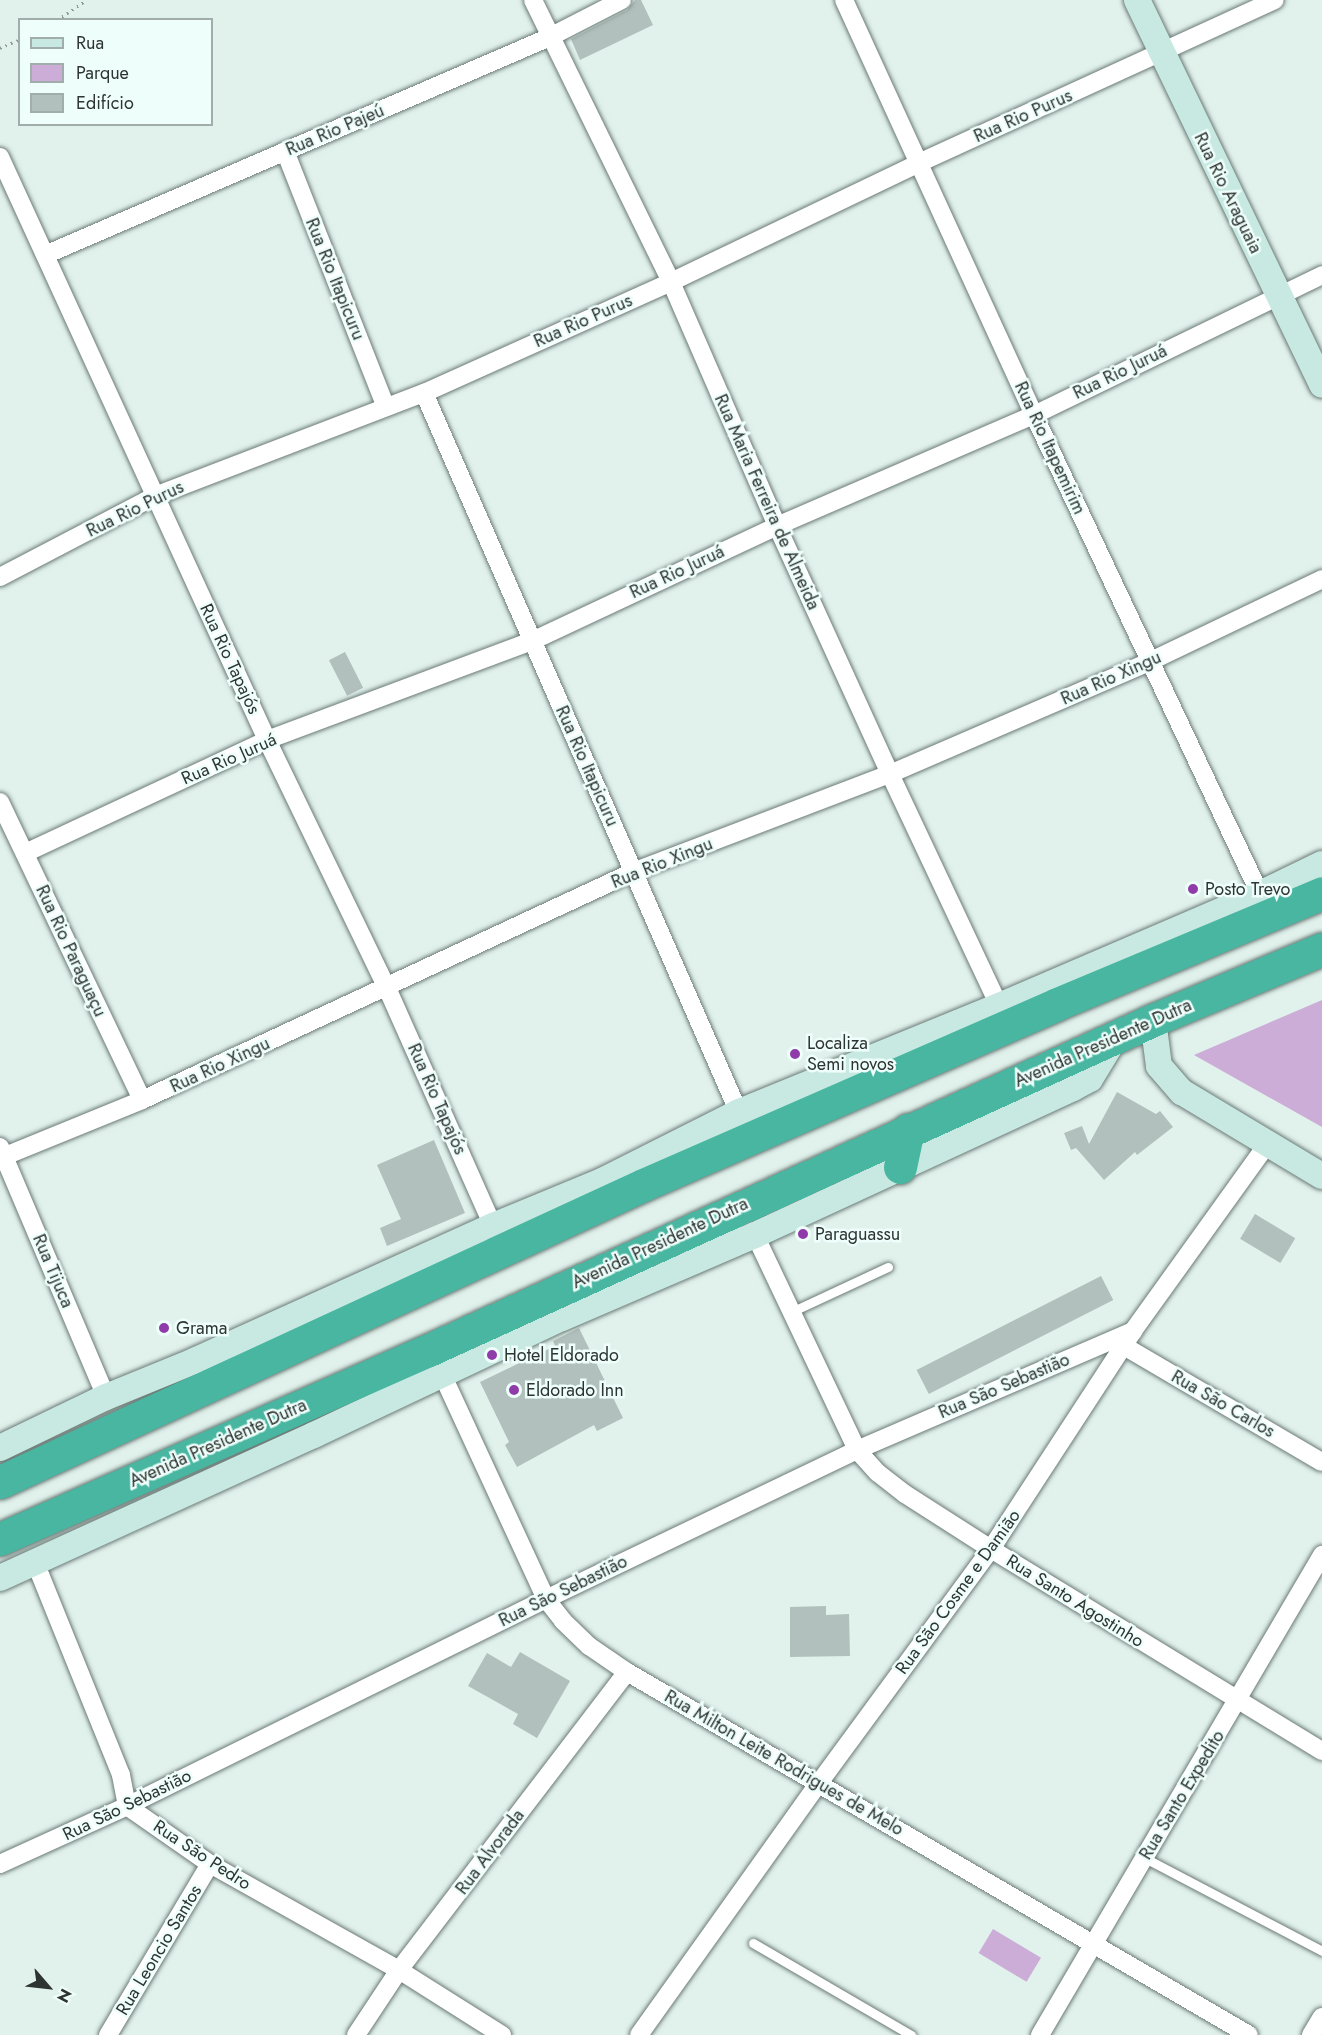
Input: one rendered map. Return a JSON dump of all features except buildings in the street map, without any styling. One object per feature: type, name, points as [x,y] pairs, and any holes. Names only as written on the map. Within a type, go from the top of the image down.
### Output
[{"type":"highway","points":[[0,1482],[200,1374],[643,1185],[744,1126],[1057,1004],[1321,875]]},
{"type":"highway","points":[[1057,1004],[1152,939]]},
{"type":"highway","name":"Avenida Presidente Dutra","points":[[0,1539],[429,1350],[1116,1036],[1322,949]]},
{"type":"highway","points":[[900,1167],[908,1130]]},
{"type":"highway","points":[[602,1180],[643,1185]]},
{"type":"street","name":"Rua Maria Ferreira de Almeida","points":[[533,0],[671,282],[777,526],[999,1006]]},
{"type":"street","name":"Rua Rio Pajeú","points":[[45,255],[550,37],[622,0]]},
{"type":"street","name":"Rua Rio Itapemirim","points":[[844,0],[921,162],[1034,415],[1260,894]]},
{"type":"street","name":"Rua Rio Araguaia","points":[[1137,0],[1322,385]]},
{"type":"street","name":"Rua Rio Purus","points":[[0,577],[154,496],[424,393],[671,282],[921,162],[1275,0]]},
{"type":"street","name":"Rua Rio Itapicuru","points":[[285,151],[386,407]]},
{"type":"street","name":"Rua Rio Tapajós","points":[[0,157],[267,740],[387,988],[494,1226]]},
{"type":"street","name":"Rua Rio Juruá","points":[[25,853],[267,740],[532,641],[777,526],[1034,415],[1277,294],[1322,275]]},
{"type":"street","name":"Rua Rio Itapicuru","points":[[424,393],[744,1126]]},
{"type":"street","name":"Rua Rio Xingu","points":[[2,1153],[142,1100],[633,872],[890,774],[1151,661],[1322,579]]},
{"type":"street","name":"Rua Rio Paraguaçu","points":[[0,802],[142,1100]]},
{"type":"street","points":[[0,1448],[106,1396],[200,1374],[494,1226],[602,1180],[744,1126],[999,1006],[1152,939],[1260,894],[1321,875]]},
{"type":"street","points":[[1153,1020],[1157,1060],[1169,1079],[1197,1102],[1322,1176]]},
{"type":"street","points":[[0,1578],[561,1318],[755,1235],[1090,1079],[1116,1036]]},
{"type":"street","name":"Rua São Cosme e Damião","points":[[639,2035],[819,1783],[991,1549],[1133,1331],[1268,1143]]},
{"type":"street","name":"Rua Tijuca","points":[[2,1153],[106,1396]]},
{"type":"street","name":"Rua Santo Agostinho","points":[[755,1235],[857,1450],[878,1473],[905,1494],[991,1549],[1322,1751]]},
{"type":"street","name":"Rua São Sebastião","points":[[0,1864],[127,1806],[546,1599],[857,1450],[1133,1331]]},
{"type":"street","name":"Rua São Carlos","points":[[1124,1346],[1322,1462]]},
{"type":"street","name":"Rua Milton Leite Rodrigues de Melo","points":[[442,1374],[546,1599],[563,1621],[583,1640],[627,1672],[1249,2035]]},
{"type":"street","name":"Rua Santo Expedito","points":[[1040,2035],[1322,1555]]},
{"type":"street","points":[[35,1562],[121,1775],[127,1806]]},
{"type":"street","name":"Rua Alvorada","points":[[356,2035],[399,1971],[627,1672]]},
{"type":"street","name":"Rua São Pedro","points":[[127,1806],[210,1864],[399,1971],[502,2035]]},
{"type":"street","name":"Rua Leoncio Santos","points":[[108,2035],[210,1864]]},
{"type":"street","points":[[1311,2035],[1322,2017]]},
{"type":"lane","points":[[791,1312],[888,1267]]},
{"type":"lane","points":[[1145,1858],[1322,1951]]},
{"type":"lane","points":[[753,1943],[911,2035]]},
{"type":"path","points":[[60,18],[87,0]]},
{"type":"path","points":[[0,48],[18,40]]},
{"type":"green space","points":[[1322,1000],[1322,1127],[1194,1055]]},
{"type":"green space","points":[[993,1929],[1041,1958],[1027,1982],[979,1953]]},
{"type":"place","name":"Posto Trevo","points":[[1193,889]]},
{"type":"place","name":"Localiza Semi novos","points":[[795,1054]]},
{"type":"place","name":"Paraguassu","points":[[803,1234]]},
{"type":"place","name":"Grama","points":[[164,1328]]},
{"type":"place","name":"Hotel Eldorado","points":[[492,1355]]},
{"type":"place","name":"Eldorado Inn","points":[[514,1390]]}]
